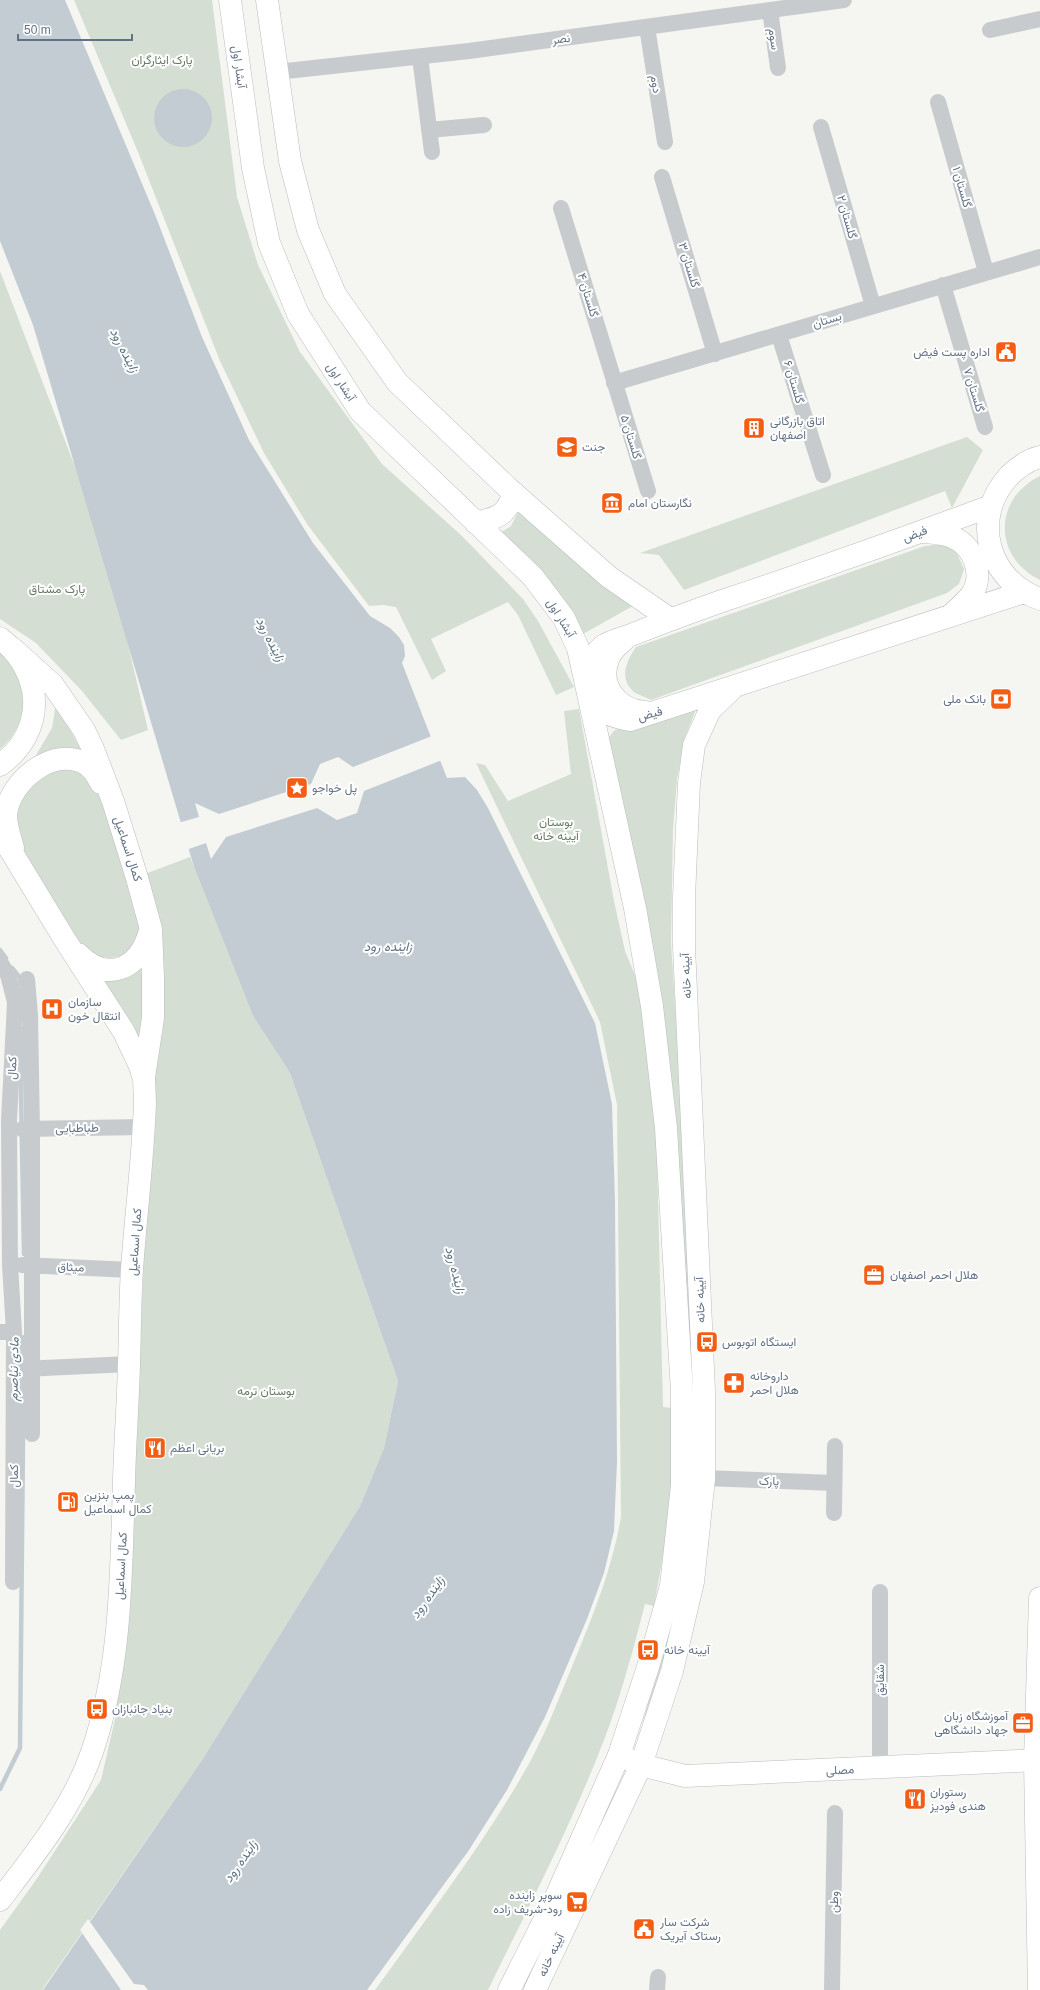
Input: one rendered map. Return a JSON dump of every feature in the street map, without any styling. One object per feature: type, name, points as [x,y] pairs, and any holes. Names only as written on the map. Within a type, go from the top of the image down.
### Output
[{"type":"main road","name":"آبشار اول","points":[[230,0],[253,168],[269,243],[298,314],[360,411],[533,577],[564,618],[578,648],[589,691]]},
{"type":"main road","points":[[267,0],[290,161],[308,230],[335,294],[397,382],[514,494],[609,577],[670,619]]},
{"type":"main road","points":[[1036,598],[1011,582],[1000,570],[988,539],[988,523],[991,506],[1004,482],[1018,468],[1039,456]]},
{"type":"main road","points":[[476,523],[497,517],[508,509],[514,494]]},
{"type":"main road","name":"فیض","points":[[991,506],[921,532],[670,619],[603,646],[594,657],[588,674],[589,691],[595,704],[601,710],[613,717],[630,720],[733,688],[948,617],[1036,598]]},
{"type":"main road","points":[[921,532],[951,536],[963,543],[972,554],[977,566],[977,580],[973,593],[964,604],[948,617]]},
{"type":"main road","points":[[626,637],[609,657],[606,669],[606,682],[611,694],[619,703],[630,710],[654,713]]},
{"type":"main road","points":[[0,764],[14,754],[24,740],[31,725],[34,709],[34,692],[30,676],[23,661],[6,643]]},
{"type":"main road","name":"کمال اسماعیل","points":[[0,1900],[31,1859],[69,1801],[80,1781],[101,1722],[112,1676],[118,1627],[132,1270],[144,1126],[144,1082],[153,1018],[151,929],[137,878],[93,749],[71,709],[53,685],[6,643]]},
{"type":"main road","name":"آیینه خانه","points":[[535,1990],[641,1765],[672,1671],[693,1582],[704,1478],[704,1391],[684,947],[684,897],[689,783],[694,745],[710,710],[733,688]]},
{"type":"main road","name":"آیینه خانه","points":[[509,1990],[556,1899],[619,1755],[648,1667],[671,1586],[682,1486],[682,1392],[675,1271],[666,1128],[652,1006],[635,908],[589,691]]},
{"type":"main road","points":[[18,861],[8,829],[6,814],[18,787],[28,775],[38,767],[51,761],[64,759],[79,760],[87,764],[94,772],[112,801]]},
{"type":"main road","name":"کمال اسماعیل","points":[[0,833],[65,940],[124,1032],[140,1066],[144,1082]]},
{"type":"main road","points":[[65,940],[87,962],[97,968],[108,970],[123,967],[140,955],[146,946],[151,929]]},
{"type":"main road","points":[[675,1271],[698,1269]]},
{"type":"main road","points":[[1039,1990],[1037,1761],[1040,1598]]},
{"type":"main road","name":"مصلی","points":[[619,1755],[641,1765],[686,1776],[1037,1761]]},
{"type":"street","name":"نصر","points":[[277,72],[420,56],[844,0]]},
{"type":"street","name":"سوم","points":[[770,10],[778,68]]},
{"type":"street","points":[[990,30],[1040,20]]},
{"type":"street","name":"دوم","points":[[647,27],[665,142]]},
{"type":"street","points":[[420,56],[432,152]]},
{"type":"street","name":"گلستان ۱","points":[[938,102],[986,272]]},
{"type":"street","points":[[429,130],[484,125]]},
{"type":"street","name":"گلستان ۲","points":[[821,128],[873,306]]},
{"type":"street","name":"گلستان ۳","points":[[662,177],[715,354]]},
{"type":"street","name":"گلستان ۴","points":[[561,208],[614,383]]},
{"type":"street","name":"بستان","points":[[614,383],[1040,257]]},
{"type":"street","name":"گلستان ۷","points":[[943,285],[985,427]]},
{"type":"street","name":"گلستان ۶","points":[[779,335],[823,474]]},
{"type":"street","name":"گلستان ۵","points":[[614,383],[648,491]]},
{"type":"street","name":"کمال","points":[[0,962],[8,975],[15,1002],[6,1124],[5,1266],[7,1332],[14,1370],[7,1396],[13,1582]]},
{"type":"street","points":[[27,979],[30,1015],[32,1129],[32,1434]]},
{"type":"street","name":"طباطبایی","points":[[6,1124],[32,1129],[144,1126]]},
{"type":"street","name":"میثاق","points":[[5,1266],[33,1265],[132,1270]]},
{"type":"street","points":[[14,1370],[129,1364]]},
{"type":"street","points":[[834,1513],[835,1446]]},
{"type":"street","name":"پارک","points":[[704,1478],[834,1483]]},
{"type":"street","name":"شقایق","points":[[880,1592],[880,1768]]},
{"type":"street","name":"وطن","points":[[832,1990],[835,1813]]},
{"type":"green space","name":"پارک ایثارگران","points":[[74,0],[212,0],[237,197],[258,265],[300,352],[382,464],[462,536],[523,599],[538,621],[574,687],[556,695],[518,615],[508,602],[431,639],[446,671],[432,680],[396,607],[383,605],[369,606],[307,524],[264,453],[220,361],[138,152]]},
{"type":"green space","name":"پارک مشتاق","points":[[0,271],[105,545],[148,730],[121,740],[82,691],[36,643],[0,619]]},
{"type":"green space","points":[[967,437],[983,450],[952,508],[945,491],[684,590],[659,555],[640,553]]},
{"type":"green space","points":[[1040,476],[1040,580],[1025,570],[1014,557],[1007,543],[1005,528],[1007,513],[1014,499],[1025,486]]},
{"type":"green space","points":[[519,510],[633,606],[581,635],[500,533],[511,526]]},
{"type":"green space","points":[[945,544],[957,554],[964,569],[959,584],[947,593],[651,700],[634,692],[626,681],[625,675],[627,663],[636,647],[925,546]]},
{"type":"green space","points":[[0,651],[16,670],[21,680],[24,702],[19,723],[14,733],[8,742],[0,749]]},
{"type":"green space","points":[[56,703],[81,750],[35,757],[52,728]]},
{"type":"green space","points":[[697,707],[685,737],[677,779],[673,829],[671,943],[685,1151],[694,1359],[696,1489],[684,1592],[649,1720],[643,1722],[673,1607],[687,1377],[609,737],[615,730]]},
{"type":"green space","name":"بوستان آیینه خانه","points":[[579,709],[614,901],[625,951],[637,980],[655,1070],[663,1407],[673,1408],[672,1478],[664,1550],[654,1606],[645,1604],[616,1707],[604,1740],[578,1804],[488,1990],[375,1990],[476,1849],[514,1790],[531,1760],[556,1707],[585,1635],[609,1569],[621,1517],[617,1105],[600,1022],[476,763],[485,765],[508,801],[571,774],[564,711]]},
{"type":"green space","points":[[70,768],[84,775],[101,793],[140,918],[142,934],[130,949],[123,955],[117,957],[105,958],[93,954],[83,947],[20,848],[17,836],[17,812],[25,792],[50,772]]},
{"type":"green space","name":"بوستان ترمه","points":[[190,857],[253,1016],[290,1073],[398,1381],[384,1448],[360,1506],[202,1760],[42,1990],[0,1990],[0,1930],[36,1880],[101,1780],[116,1715],[135,1471],[147,1183],[145,874]]},
{"type":"green space","points":[[145,966],[145,1055],[122,1007],[103,982],[135,973]]},
{"type":"water","name":"زاینده رود","points":[[0,0],[65,0],[156,217],[202,337],[249,440],[313,543],[370,616],[390,628],[399,637],[404,645],[405,656],[402,663],[447,778],[465,777],[477,790],[488,808],[595,1023],[612,1104],[615,1201],[617,1462],[614,1531],[604,1573],[587,1619],[545,1717],[507,1790],[469,1850],[367,1990],[43,1990],[202,1760],[360,1506],[384,1448],[398,1381],[290,1073],[253,1016],[194,867],[33,325],[0,241]]},
{"type":"water","points":[[183,89],[199,94],[207,102],[212,118],[207,134],[199,142],[183,147],[167,142],[159,134],[154,118],[159,102],[167,94]]},
{"type":"pier","name":"پل خواجو","points":[[432,736],[442,760],[364,791],[357,813],[337,820],[317,808],[226,837],[211,859],[206,843],[186,850],[178,823],[199,817],[195,803],[219,814],[311,784],[320,764],[338,757],[353,767]]},
{"type":"pier","points":[[88,1919],[134,1984],[144,1985],[148,1990],[121,1990],[80,1930]]},
{"type":"waterway","name":"مادی نیاصرم","points":[[0,950],[6,958]]},
{"type":"waterway","name":"مادی نیاصرم","points":[[12,968],[20,978],[20,984]]},
{"type":"waterway","name":"مادی نیاصرم","points":[[22,1029],[21,1094],[24,1254]]},
{"type":"waterway","name":"مادی نیاصرم","points":[[0,1789],[20,1748],[24,1337]]},
{"type":"place","name":"اداره پست فیض","points":[[1006,352]]},
{"type":"place","name":"اتاق بازرگانی اصفهان","points":[[754,428]]},
{"type":"place","name":"جنت","points":[[567,447]]},
{"type":"place","name":"نگارستان امام","points":[[612,503]]},
{"type":"place","name":"بانک ملی","points":[[1001,699]]},
{"type":"place","name":"پل خواجو","points":[[297,788]]},
{"type":"place","name":"سازمان انتقال خون","points":[[52,1009]]},
{"type":"place","name":"هلال احمر اصفهان","points":[[874,1275]]},
{"type":"place","name":"ایستگاه اتوبوس","points":[[707,1342]]},
{"type":"place","name":"داروخانه هلال احمر","points":[[734,1383]]},
{"type":"place","name":"بریانی اعظم","points":[[155,1448]]},
{"type":"place","name":"پمپ بنزین کمال اسماعیل","points":[[68,1502]]},
{"type":"place","name":"آیینه خانه","points":[[648,1650]]},
{"type":"place","name":"بنیاد جانبازان","points":[[97,1709]]},
{"type":"place","name":"آموزشگاه زبان جهاد دانشگاهی","points":[[1023,1723]]},
{"type":"place","name":"رستوران هندی فودیز","points":[[915,1799]]},
{"type":"place","name":"سوپر زاینده رود-شریف زاده","points":[[577,1902]]},
{"type":"place","name":"شرکت سار رستاک آیریک","points":[[644,1929]]}]
